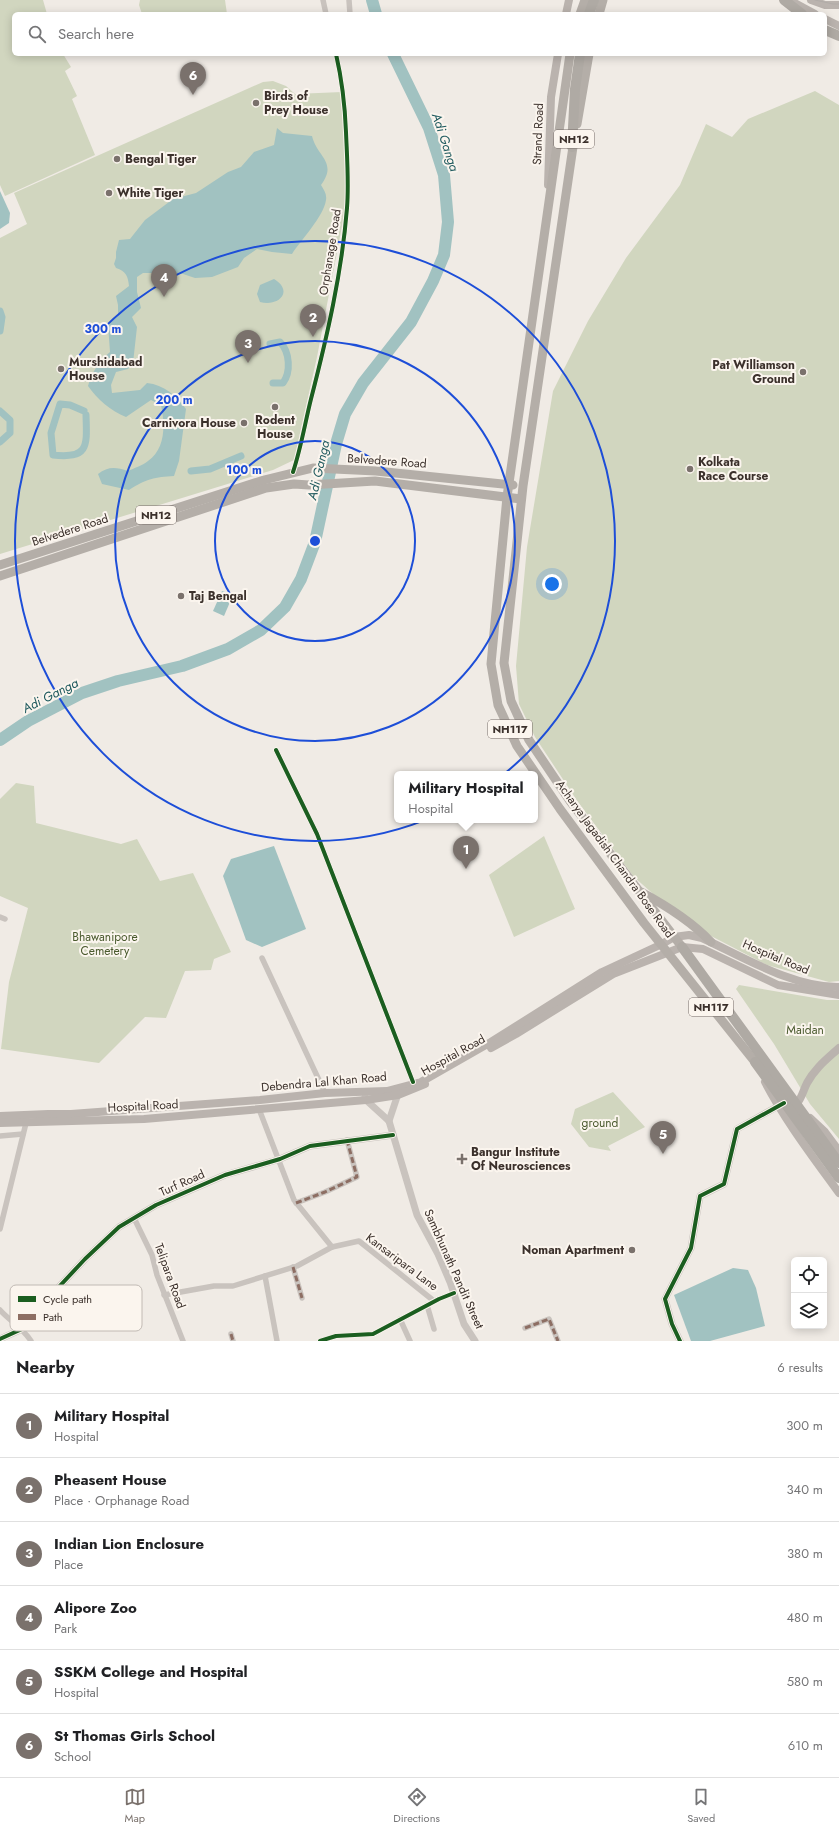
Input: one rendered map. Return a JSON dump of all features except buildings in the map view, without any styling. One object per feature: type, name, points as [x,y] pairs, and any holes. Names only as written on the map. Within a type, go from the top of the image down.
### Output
[{"type":"highway","points":[[581,12],[585,0]]},
{"type":"highway","points":[[590,12],[594,0]]},
{"type":"highway","points":[[600,12],[603,0]]},
{"type":"highway","points":[[784,0],[799,12]]},
{"type":"highway","points":[[827,31],[839,36]]},
{"type":"highway","points":[[572,147],[575,89],[579,56]]},
{"type":"highway","name":"NH12","points":[[506,497],[557,144],[579,56]]},
{"type":"highway","name":"NH12","points":[[521,499],[572,147]]},
{"type":"highway","name":"Belvedere Road","points":[[0,566],[256,482],[314,468],[522,486]]},
{"type":"highway","name":"Belvedere Road","points":[[0,576],[266,488],[294,484],[309,485],[375,481],[521,499]]},
{"type":"highway","name":"Acharya Jagadish Chandra Bose Road","points":[[506,497],[491,664],[498,705],[518,746],[535,771]]},
{"type":"highway","name":"Acharya Jagadish Chandra Bose Road","points":[[521,499],[504,663],[511,701],[529,740],[570,801],[682,946],[796,1105]]},
{"type":"highway","name":"Acharya Jagadish Chandra Bose Road","points":[[538,776],[560,809],[668,952],[755,1062]]},
{"type":"highway","points":[[560,809],[570,801]]},
{"type":"highway","points":[[638,890],[677,913],[700,931],[711,942]]},
{"type":"highway","name":"NH117","points":[[755,1062],[781,1105],[823,1149]]},
{"type":"highway","points":[[796,1105],[839,1178]]},
{"type":"highway","points":[[823,1149],[839,1163]]},
{"type":"main road","points":[[566,12],[569,0]]},
{"type":"main road","points":[[788,0],[811,12]]},
{"type":"main road","points":[[811,0],[825,5],[839,5]]},
{"type":"main road","points":[[827,20],[839,26]]},
{"type":"main road","name":"Strand Road","points":[[547,216],[551,97],[558,56]]},
{"type":"main road","name":"Hospital Road","points":[[662,944],[674,937],[689,935],[702,938],[794,981],[824,988],[839,987]]},
{"type":"main road","name":"Debendra Lal Khan Road","points":[[0,1116],[27,1119],[71,1114],[260,1100],[325,1093],[365,1096],[387,1090],[399,1091],[414,1082],[421,1082],[434,1076],[602,972],[662,944]]},
{"type":"main road","name":"Hospital Road","points":[[399,1091],[436,1080],[466,1061],[516,1034],[613,974],[682,946],[704,949],[778,984],[839,995]]},
{"type":"main road","points":[[796,1105],[802,1099],[807,1083],[816,1068],[839,1048]]},
{"type":"main road","name":"Hospital Road","points":[[0,1123],[27,1119],[144,1119],[259,1109],[365,1096]]},
{"type":"main road","points":[[781,1105],[839,1193]]},
{"type":"main road","name":"Acharya Jagadish Chandra Bose Road","points":[[796,1105],[825,1132],[839,1151]]},
{"type":"street","points":[[323,0],[326,12]]},
{"type":"street","points":[[349,0],[350,12]]},
{"type":"street","name":"Orphanage Road","points":[[293,472],[300,453],[308,412],[324,347],[345,234],[347,206],[347,156],[344,102],[337,56]]},
{"type":"street","points":[[276,750],[317,834],[414,1082]]},
{"type":"street","points":[[262,958],[325,1093]]},
{"type":"street","points":[[389,1121],[399,1091]]},
{"type":"street","points":[[365,1096],[389,1121]]},
{"type":"street","points":[[680,1341],[672,1324],[665,1299],[691,1248],[700,1196],[724,1184],[737,1129],[781,1105]]},
{"type":"street","points":[[164,1295],[214,1286],[233,1286],[293,1268],[332,1247],[296,1203],[259,1109]]},
{"type":"street","points":[[0,1230],[27,1119]]},
{"type":"street","name":"Sambhunath Pandit Street","points":[[389,1121],[417,1215],[438,1254],[454,1293],[464,1324],[475,1341]]},
{"type":"street","points":[[0,1136],[23,1134]]},
{"type":"street","name":"Turf Road","points":[[61,1285],[85,1259],[119,1227],[156,1206],[225,1175],[278,1160],[310,1146],[393,1135]]},
{"type":"street","points":[[296,1203],[325,1192],[357,1177],[347,1140]]},
{"type":"street","name":"Telipara Road","points":[[134,1218],[152,1255],[164,1295],[183,1341]]},
{"type":"street","name":"Kansaripara Lane","points":[[332,1247],[359,1241],[434,1301]]},
{"type":"street","points":[[293,1268],[302,1298]]},
{"type":"street","points":[[265,1276],[277,1341]]},
{"type":"street","points":[[320,1341],[336,1336],[373,1334],[434,1301],[454,1293]]},
{"type":"street","points":[[427,1305],[434,1329]]},
{"type":"street","points":[[0,1310],[10,1320]]},
{"type":"street","points":[[400,1319],[410,1341]]},
{"type":"street","points":[[525,1328],[549,1319],[558,1341]]},
{"type":"street","points":[[0,1339],[18,1331]]},
{"type":"street","points":[[24,1331],[31,1341]]},
{"type":"street","points":[[231,1334],[233,1341]]},
{"type":"green space","points":[[0,0],[43,0],[46,12],[12,12],[12,56],[64,56],[71,67],[65,71],[77,96],[72,99],[95,155],[5,196],[0,185]]},
{"type":"green space","points":[[140,0],[225,0],[227,12],[141,12],[139,5]]},
{"type":"green space","points":[[273,81],[286,86],[295,94],[342,92],[343,103],[346,205],[317,357],[294,460],[273,470],[0,554],[0,238],[27,224],[14,193],[263,82]]},
{"type":"green space","name":"Kolkata Race Course","points":[[815,91],[839,105],[839,981],[829,982],[767,965],[686,923],[634,877],[578,802],[535,737],[519,704],[516,666],[527,547],[553,391],[588,321],[626,258],[680,185],[706,124],[732,137],[748,119]]},
{"type":"green space","name":"Bhawanipore Cemetery","points":[[16,783],[34,786],[36,823],[121,844],[137,839],[160,881],[193,873],[231,952],[214,959],[211,970],[185,971],[166,1018],[145,1017],[99,1063],[1,1049],[9,982],[28,908],[0,896],[0,799]]},
{"type":"green space","points":[[544,836],[575,909],[514,937],[489,875]]},
{"type":"green space","name":"Maidan","points":[[739,985],[827,1000],[839,1000],[839,1139],[810,1104],[774,1044],[736,989]]},
{"type":"green space","name":"ground","points":[[613,1092],[645,1127],[608,1146],[611,1151],[589,1147],[571,1124],[575,1109]]},
{"type":"water","points":[[277,128],[283,133],[312,136],[325,160],[327,171],[326,177],[321,185],[325,192],[326,198],[321,213],[312,228],[292,254],[257,249],[244,258],[238,267],[212,277],[195,278],[183,274],[143,273],[137,277],[137,292],[141,308],[132,317],[137,327],[133,363],[128,369],[116,372],[111,385],[112,393],[140,390],[147,383],[164,388],[178,399],[186,409],[179,461],[174,476],[151,479],[129,490],[102,484],[98,474],[102,471],[112,468],[128,471],[148,461],[154,456],[161,443],[163,435],[161,405],[151,400],[126,417],[105,404],[88,386],[96,367],[110,352],[108,324],[118,316],[116,296],[129,286],[126,274],[116,268],[114,264],[119,240],[130,239],[145,220],[173,199],[196,193],[228,172],[241,167],[254,152],[274,145]]},
{"type":"water","points":[[0,191],[10,213],[9,223],[0,229]]},
{"type":"water","points":[[274,279],[283,288],[282,297],[273,302],[260,302],[257,294],[260,285]]},
{"type":"water","points":[[222,591],[233,595],[224,616],[213,611]]},
{"type":"water","points":[[274,846],[306,929],[262,947],[246,940],[223,876],[231,859]]},
{"type":"water","points":[[733,1268],[748,1270],[756,1288],[765,1326],[710,1341],[691,1341],[674,1295]]},
{"type":"waterway","name":"Adi Ganga","points":[[372,0],[375,12]]},
{"type":"waterway","name":"Adi Ganga","points":[[0,740],[28,721],[82,693],[118,681],[182,666],[228,649],[261,630],[285,607],[301,579],[315,542],[336,444],[345,414],[363,383],[411,322],[433,281],[444,255],[448,222],[444,175],[429,128],[394,56]]},
{"type":"waterway","points":[[0,311],[2,317],[0,331]]},
{"type":"waterway","points":[[270,344],[280,342],[286,351],[288,362],[286,378],[283,383],[273,383]]},
{"type":"waterway","points":[[84,411],[70,405],[60,404],[51,433],[53,455],[65,456],[80,452],[85,442],[86,415]]},
{"type":"waterway","points":[[0,411],[10,420],[10,433],[0,442]]},
{"type":"waterway","points":[[191,471],[210,469],[241,456]]},
{"type":"tram line","points":[[815,0],[839,4]]},
{"type":"marked path","points":[[296,1203],[325,1192],[357,1177],[347,1140]]},
{"type":"marked path","points":[[293,1267],[302,1298]]},
{"type":"marked path","points":[[525,1328],[549,1319],[558,1341]]},
{"type":"marked path","points":[[231,1334],[233,1341]]},
{"type":"cycle path","points":[[293,472],[301,445],[323,352],[338,280],[345,232],[348,189],[346,122],[342,83],[336,56]]},
{"type":"cycle path","points":[[276,750],[317,834],[413,1082]]},
{"type":"cycle path","points":[[680,1341],[672,1324],[665,1299],[691,1248],[700,1196],[724,1184],[737,1129],[784,1103]]},
{"type":"cycle path","points":[[61,1285],[85,1259],[119,1227],[156,1205],[225,1175],[280,1159],[310,1146],[393,1135]]},
{"type":"cycle path","points":[[320,1341],[336,1336],[373,1334],[439,1299],[454,1293]]},
{"type":"cycle path","points":[[0,1339],[18,1331]]},
{"type":"place","name":"St Thomas Girls School","points":[[193,95]]},
{"type":"place","name":"Birds of Prey House","points":[[256,103]]},
{"type":"place","name":"Bengal Tiger","points":[[117,159]]},
{"type":"place","name":"White Tiger","points":[[109,193]]},
{"type":"place","name":"Alipore Zoo","points":[[164,297]]},
{"type":"place","name":"Pheasent House","points":[[313,337]]},
{"type":"place","name":"Indian Lion Enclosure","points":[[248,363]]},
{"type":"place","name":"Murshidabad House","points":[[61,369]]},
{"type":"place","name":"Pat Williamson Ground","points":[[803,372]]},
{"type":"place","name":"Rodent House","points":[[275,407]]},
{"type":"place","name":"Carnivora House","points":[[244,423]]},
{"type":"place","name":"Kolkata Race Course","points":[[690,469]]},
{"type":"place","name":"Taj Bengal","points":[[181,596]]},
{"type":"place","name":"Military Hospital","points":[[466,869]]},
{"type":"place","name":"SSKM College and Hospital","points":[[663,1154]]},
{"type":"place","name":"Bangur Institute Of Neurosciences","points":[[462,1159]]},
{"type":"place","name":"Noman Apartment","points":[[632,1250]]}]
